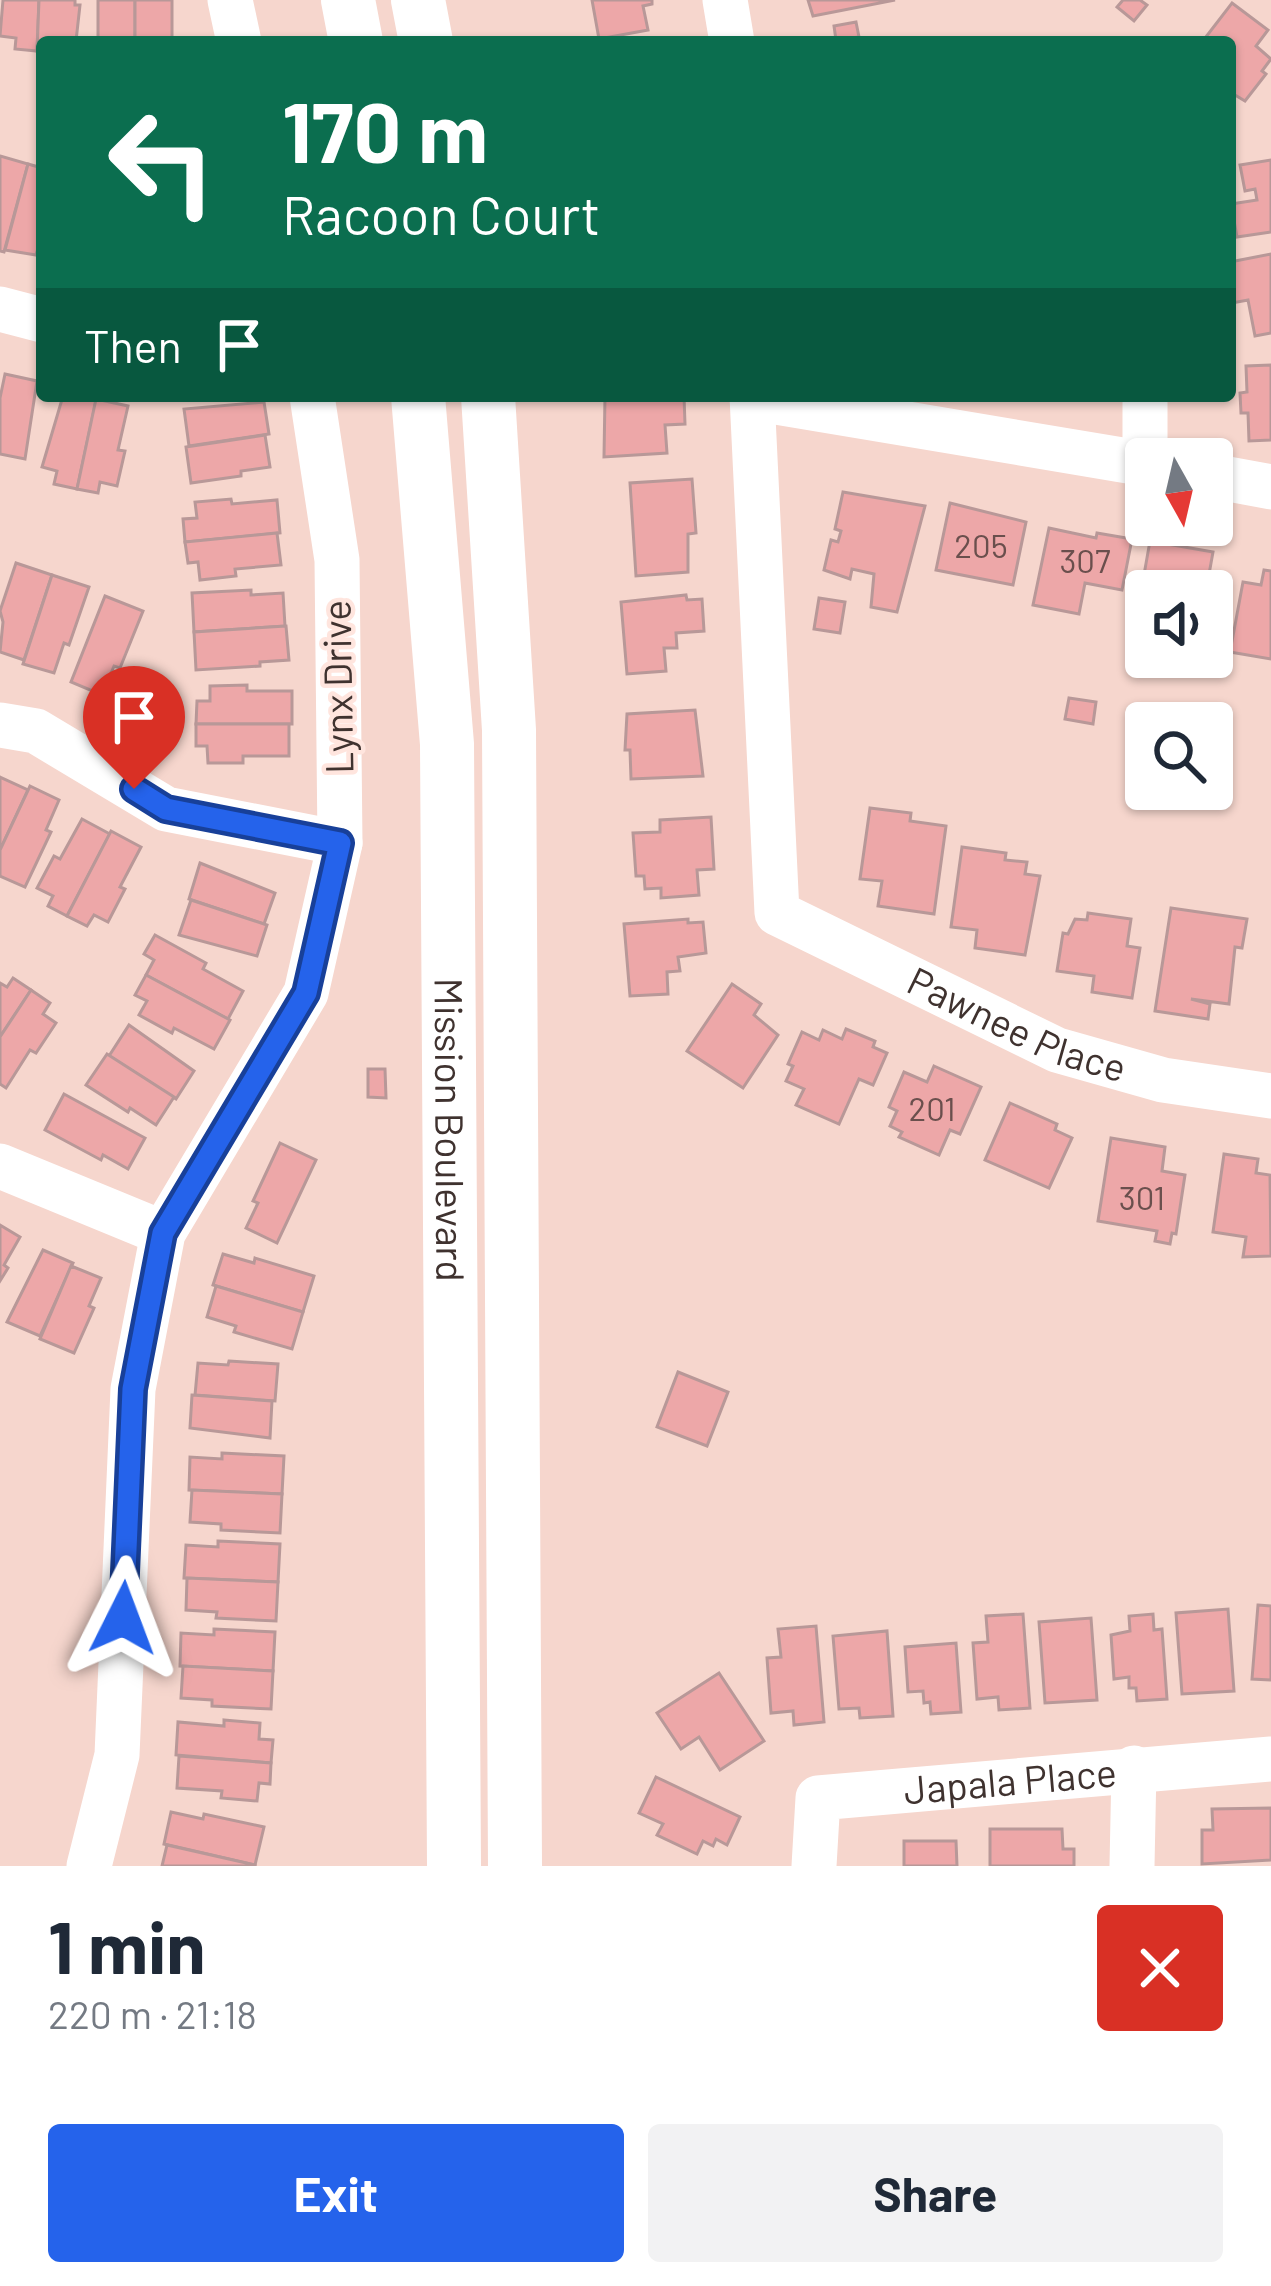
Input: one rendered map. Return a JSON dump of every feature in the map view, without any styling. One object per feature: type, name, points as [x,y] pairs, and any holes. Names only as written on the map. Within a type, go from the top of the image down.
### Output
[{"type":"main road","points":[[349,0],[355,36]]},
{"type":"main road","points":[[418,0],[425,36]]},
{"type":"main road","name":"Mission Boulevard","points":[[418,402],[447,744],[454,1866]]},
{"type":"main road","name":"Mission Boulevard","points":[[488,402],[509,730],[515,1866]]},
{"type":"street","points":[[230,0],[238,36]]},
{"type":"street","points":[[725,0],[731,36]]},
{"type":"street","points":[[0,309],[36,318]]},
{"type":"street","name":"Lynx Drive","points":[[89,1866],[116,1755],[133,1389],[163,1233],[306,993],[340,843],[337,560],[313,402]]},
{"type":"street","name":"Pawnee Place","points":[[752,402],[777,913],[1057,1050],[1163,1080],[1271,1096]]},
{"type":"street","points":[[781,402],[1125,460]]},
{"type":"street","points":[[1144,402],[1145,438]]},
{"type":"street","points":[[1233,480],[1271,487]]},
{"type":"street","points":[[0,725],[36,731],[166,809],[340,843]]},
{"type":"street","points":[[0,1166],[163,1233]]},
{"type":"street","name":"Japala Place","points":[[814,1866],[818,1798],[1271,1759]]},
{"type":"street","points":[[1132,1866],[1134,1768]]},
{"type":"building","points":[[3,0],[39,0],[36,51],[15,49],[16,38],[0,36]]},
{"type":"building","points":[[39,0],[75,0],[80,5],[77,36],[38,36]]},
{"type":"building","points":[[98,0],[135,0],[135,36],[98,36]]},
{"type":"building","points":[[135,0],[172,0],[172,36],[135,36]]},
{"type":"building","points":[[592,0],[652,0],[643,6],[648,30],[598,36]]},
{"type":"building","points":[[808,0],[895,0],[813,16]]},
{"type":"building","points":[[1123,0],[1147,5],[1134,21],[1117,7]]},
{"type":"building","points":[[1232,3],[1268,30],[1256,46],[1271,59],[1262,71],[1266,74],[1245,101],[1236,96],[1236,36],[1207,36]]},
{"type":"building","points":[[856,22],[859,36],[835,36],[834,26]]},
{"type":"building","points":[[0,156],[28,164],[4,252],[0,251]]},
{"type":"building","points":[[1271,160],[1271,232],[1237,237],[1236,203],[1257,200],[1255,189],[1245,191],[1240,165]]},
{"type":"building","points":[[28,164],[36,166],[36,255],[5,250]]},
{"type":"building","points":[[1271,254],[1271,333],[1255,336],[1248,300],[1236,302],[1236,261]]},
{"type":"building","points":[[1271,365],[1271,440],[1249,441],[1248,413],[1241,413],[1240,393],[1247,392],[1246,366]]},
{"type":"building","points":[[5,374],[36,381],[25,459],[0,454]]},
{"type":"building","points":[[61,402],[96,402],[77,489],[54,484],[57,471],[42,467]]},
{"type":"building","points":[[95,402],[128,406],[118,450],[125,451],[117,486],[100,482],[98,493],[77,489]]},
{"type":"building","points":[[264,402],[269,434],[189,446],[184,409]]},
{"type":"building","points":[[605,402],[684,402],[685,424],[665,425],[667,453],[604,457]]},
{"type":"building","points":[[265,435],[270,467],[191,483],[186,447]]},
{"type":"building","points":[[692,479],[696,533],[688,534],[688,572],[636,576],[630,483]]},
{"type":"building","points":[[843,492],[925,506],[897,612],[871,607],[874,574],[852,569],[850,579],[824,570],[831,540],[838,542],[841,531],[835,529]]},
{"type":"building","points":[[231,499],[232,504],[277,500],[280,533],[185,542],[183,519],[197,518],[195,502]]},
{"type":"building","points":[[950,503],[1026,522],[1013,585],[936,570]]},
{"type":"building","points":[[1049,528],[1096,538],[1097,533],[1125,538],[1125,546],[1131,546],[1122,590],[1085,583],[1079,614],[1033,605]]},
{"type":"building","points":[[277,533],[281,565],[235,569],[236,576],[200,580],[198,562],[188,563],[185,542]]},
{"type":"building","points":[[1149,546],[1213,552],[1210,570],[1145,570]]},
{"type":"building","points":[[16,563],[52,575],[24,660],[0,652],[0,611]]},
{"type":"building","points":[[1264,570],[1271,571],[1271,659],[1233,653],[1243,582],[1261,585]]},
{"type":"building","points":[[52,575],[89,587],[54,673],[23,664]]},
{"type":"building","points":[[251,590],[251,595],[283,593],[285,626],[194,632],[192,593]]},
{"type":"building","points":[[686,595],[687,600],[702,599],[704,631],[676,633],[677,648],[664,648],[666,671],[627,674],[621,602]]},
{"type":"building","points":[[105,596],[143,611],[120,668],[114,666],[102,695],[71,682]]},
{"type":"building","points":[[819,598],[845,602],[840,633],[814,629]]},
{"type":"building","points":[[286,626],[289,660],[196,670],[194,632]]},
{"type":"building","points":[[247,685],[247,691],[292,691],[292,724],[196,724],[197,701],[210,701],[210,686]]},
{"type":"building","points":[[1069,698],[1096,702],[1093,724],[1065,719]]},
{"type":"building","points":[[695,710],[703,776],[631,779],[630,750],[625,750],[627,714]]},
{"type":"building","points":[[196,724],[289,724],[289,756],[243,756],[243,763],[208,763],[207,746],[196,746]]},
{"type":"building","points":[[0,777],[28,790],[0,850]]},
{"type":"building","points":[[30,786],[59,800],[46,830],[51,832],[25,887],[0,876],[0,850]]},
{"type":"building","points":[[870,808],[911,813],[910,821],[946,826],[934,914],[878,906],[882,881],[860,879]]},
{"type":"building","points":[[711,817],[714,869],[697,870],[699,895],[661,898],[661,888],[645,889],[644,876],[636,876],[633,833],[660,832],[660,820]]},
{"type":"building","points":[[82,819],[110,834],[67,916],[48,906],[53,896],[37,888]]},
{"type":"building","points":[[111,831],[141,847],[108,922],[94,915],[87,926],[67,916]]},
{"type":"building","points":[[962,847],[1006,853],[1005,860],[1027,862],[1025,874],[1040,876],[1025,955],[975,948],[977,930],[951,927]]},
{"type":"building","points":[[200,863],[275,893],[264,924],[189,899]]},
{"type":"building","points":[[191,900],[267,925],[257,956],[179,935]]},
{"type":"building","points":[[1171,908],[1247,919],[1242,948],[1235,947],[1229,1004],[1191,999],[1210,1004],[1208,1019],[1155,1011]]},
{"type":"building","points":[[1088,913],[1131,919],[1127,946],[1140,948],[1132,998],[1092,992],[1094,976],[1057,971],[1063,933],[1068,934],[1075,919],[1087,920]]},
{"type":"building","points":[[688,919],[688,923],[703,922],[706,953],[678,957],[680,971],[667,972],[668,994],[630,996],[624,924]]},
{"type":"building","points":[[155,935],[206,963],[203,969],[243,991],[228,1019],[146,975],[154,960],[144,954]]},
{"type":"building","points":[[146,975],[230,1020],[214,1049],[139,1015],[147,1001],[135,995]]},
{"type":"building","points":[[13,978],[31,990],[0,1037],[0,983],[7,987]]},
{"type":"building","points":[[732,984],[761,1004],[754,1015],[778,1035],[743,1088],[687,1051]]},
{"type":"building","points":[[31,990],[50,1003],[43,1014],[56,1023],[36,1053],[30,1050],[6,1088],[0,1084],[0,1037]]},
{"type":"building","points":[[129,1025],[194,1071],[176,1099],[109,1056]]},
{"type":"building","points":[[846,1029],[875,1041],[873,1047],[887,1053],[873,1085],[859,1079],[839,1124],[796,1105],[804,1089],[786,1081],[802,1032],[819,1040],[823,1030],[842,1039]]},
{"type":"building","points":[[107,1054],[174,1097],[156,1125],[86,1085]]},
{"type":"building","points":[[934,1066],[981,1087],[960,1134],[950,1130],[939,1155],[899,1137],[902,1132],[890,1126],[897,1111],[889,1107],[904,1072],[927,1082]]},
{"type":"building","points":[[368,1069],[385,1069],[386,1098],[368,1097]]},
{"type":"building","points":[[64,1094],[145,1138],[128,1169],[45,1130]]},
{"type":"building","points":[[1010,1103],[1057,1124],[1055,1130],[1072,1138],[1049,1188],[985,1160]]},
{"type":"building","points":[[1111,1138],[1165,1147],[1162,1171],[1185,1175],[1176,1234],[1172,1233],[1170,1244],[1155,1241],[1157,1231],[1098,1221]]},
{"type":"building","points":[[280,1143],[316,1160],[277,1243],[246,1228]]},
{"type":"building","points":[[1224,1154],[1258,1159],[1256,1173],[1270,1175],[1271,1256],[1243,1257],[1246,1237],[1213,1232]]},
{"type":"building","points":[[0,1225],[20,1237],[0,1281]]},
{"type":"building","points":[[43,1250],[73,1263],[40,1336],[7,1322]]},
{"type":"building","points":[[223,1254],[254,1263],[255,1258],[314,1276],[303,1312],[213,1285]]},
{"type":"building","points":[[71,1266],[101,1278],[74,1353],[40,1339]]},
{"type":"building","points":[[216,1286],[303,1312],[292,1349],[234,1332],[236,1326],[207,1317]]},
{"type":"building","points":[[229,1361],[278,1364],[275,1401],[195,1395],[198,1363],[228,1365]]},
{"type":"building","points":[[678,1372],[728,1392],[707,1446],[657,1427]]},
{"type":"building","points":[[192,1395],[272,1401],[270,1438],[190,1428]]},
{"type":"building","points":[[222,1453],[284,1456],[282,1494],[189,1490],[190,1457],[222,1459]]},
{"type":"building","points":[[192,1490],[282,1494],[280,1533],[221,1530],[221,1524],[190,1522]]},
{"type":"building","points":[[218,1541],[280,1544],[278,1582],[184,1578],[186,1545],[218,1547]]},
{"type":"building","points":[[187,1578],[278,1582],[276,1621],[216,1618],[217,1612],[186,1610]]},
{"type":"building","points":[[1258,1605],[1271,1606],[1271,1680],[1252,1679]]},
{"type":"building","points":[[1228,1609],[1234,1691],[1182,1694],[1176,1613]]},
{"type":"building","points":[[1023,1614],[1030,1708],[999,1710],[998,1697],[977,1699],[973,1643],[988,1642],[986,1616]]},
{"type":"building","points":[[1153,1614],[1154,1630],[1162,1629],[1167,1699],[1137,1701],[1129,1677],[1114,1679],[1111,1635],[1130,1631],[1129,1616]]},
{"type":"building","points":[[1091,1618],[1097,1700],[1045,1703],[1039,1622]]},
{"type":"building","points":[[816,1626],[824,1722],[794,1725],[793,1711],[771,1713],[767,1658],[781,1657],[778,1629]]},
{"type":"building","points":[[214,1629],[275,1632],[273,1671],[180,1666],[181,1633],[214,1635]]},
{"type":"building","points":[[887,1631],[893,1716],[860,1718],[859,1708],[839,1709],[833,1636]]},
{"type":"building","points":[[956,1643],[961,1712],[931,1714],[923,1691],[908,1692],[905,1647]]},
{"type":"building","points":[[183,1666],[273,1671],[271,1709],[212,1706],[212,1700],[181,1698]]},
{"type":"building","points":[[719,1673],[764,1741],[720,1770],[699,1737],[681,1749],[657,1713]]},
{"type":"building","points":[[224,1720],[260,1723],[259,1739],[273,1740],[271,1763],[176,1755],[178,1722],[224,1726]]},
{"type":"building","points":[[179,1756],[271,1763],[270,1784],[259,1783],[257,1801],[221,1798],[222,1791],[177,1788]]},
{"type":"building","points":[[656,1777],[740,1817],[727,1845],[716,1839],[713,1846],[703,1841],[697,1854],[657,1835],[663,1824],[639,1813]]},
{"type":"building","points":[[1271,1808],[1271,1860],[1202,1864],[1202,1830],[1213,1830],[1212,1809]]},
{"type":"building","points":[[171,1812],[264,1827],[255,1865],[164,1844]]},
{"type":"building","points":[[990,1829],[1062,1829],[1063,1849],[1074,1849],[1074,1866],[990,1866]]},
{"type":"building","points":[[904,1841],[956,1841],[957,1866],[904,1866]]},
{"type":"building","points":[[167,1845],[255,1865],[255,1866],[162,1866]]},
{"type":"route","points":[[123,1618],[133,1389],[163,1233],[306,993],[340,843],[166,809],[134,789]]}]
